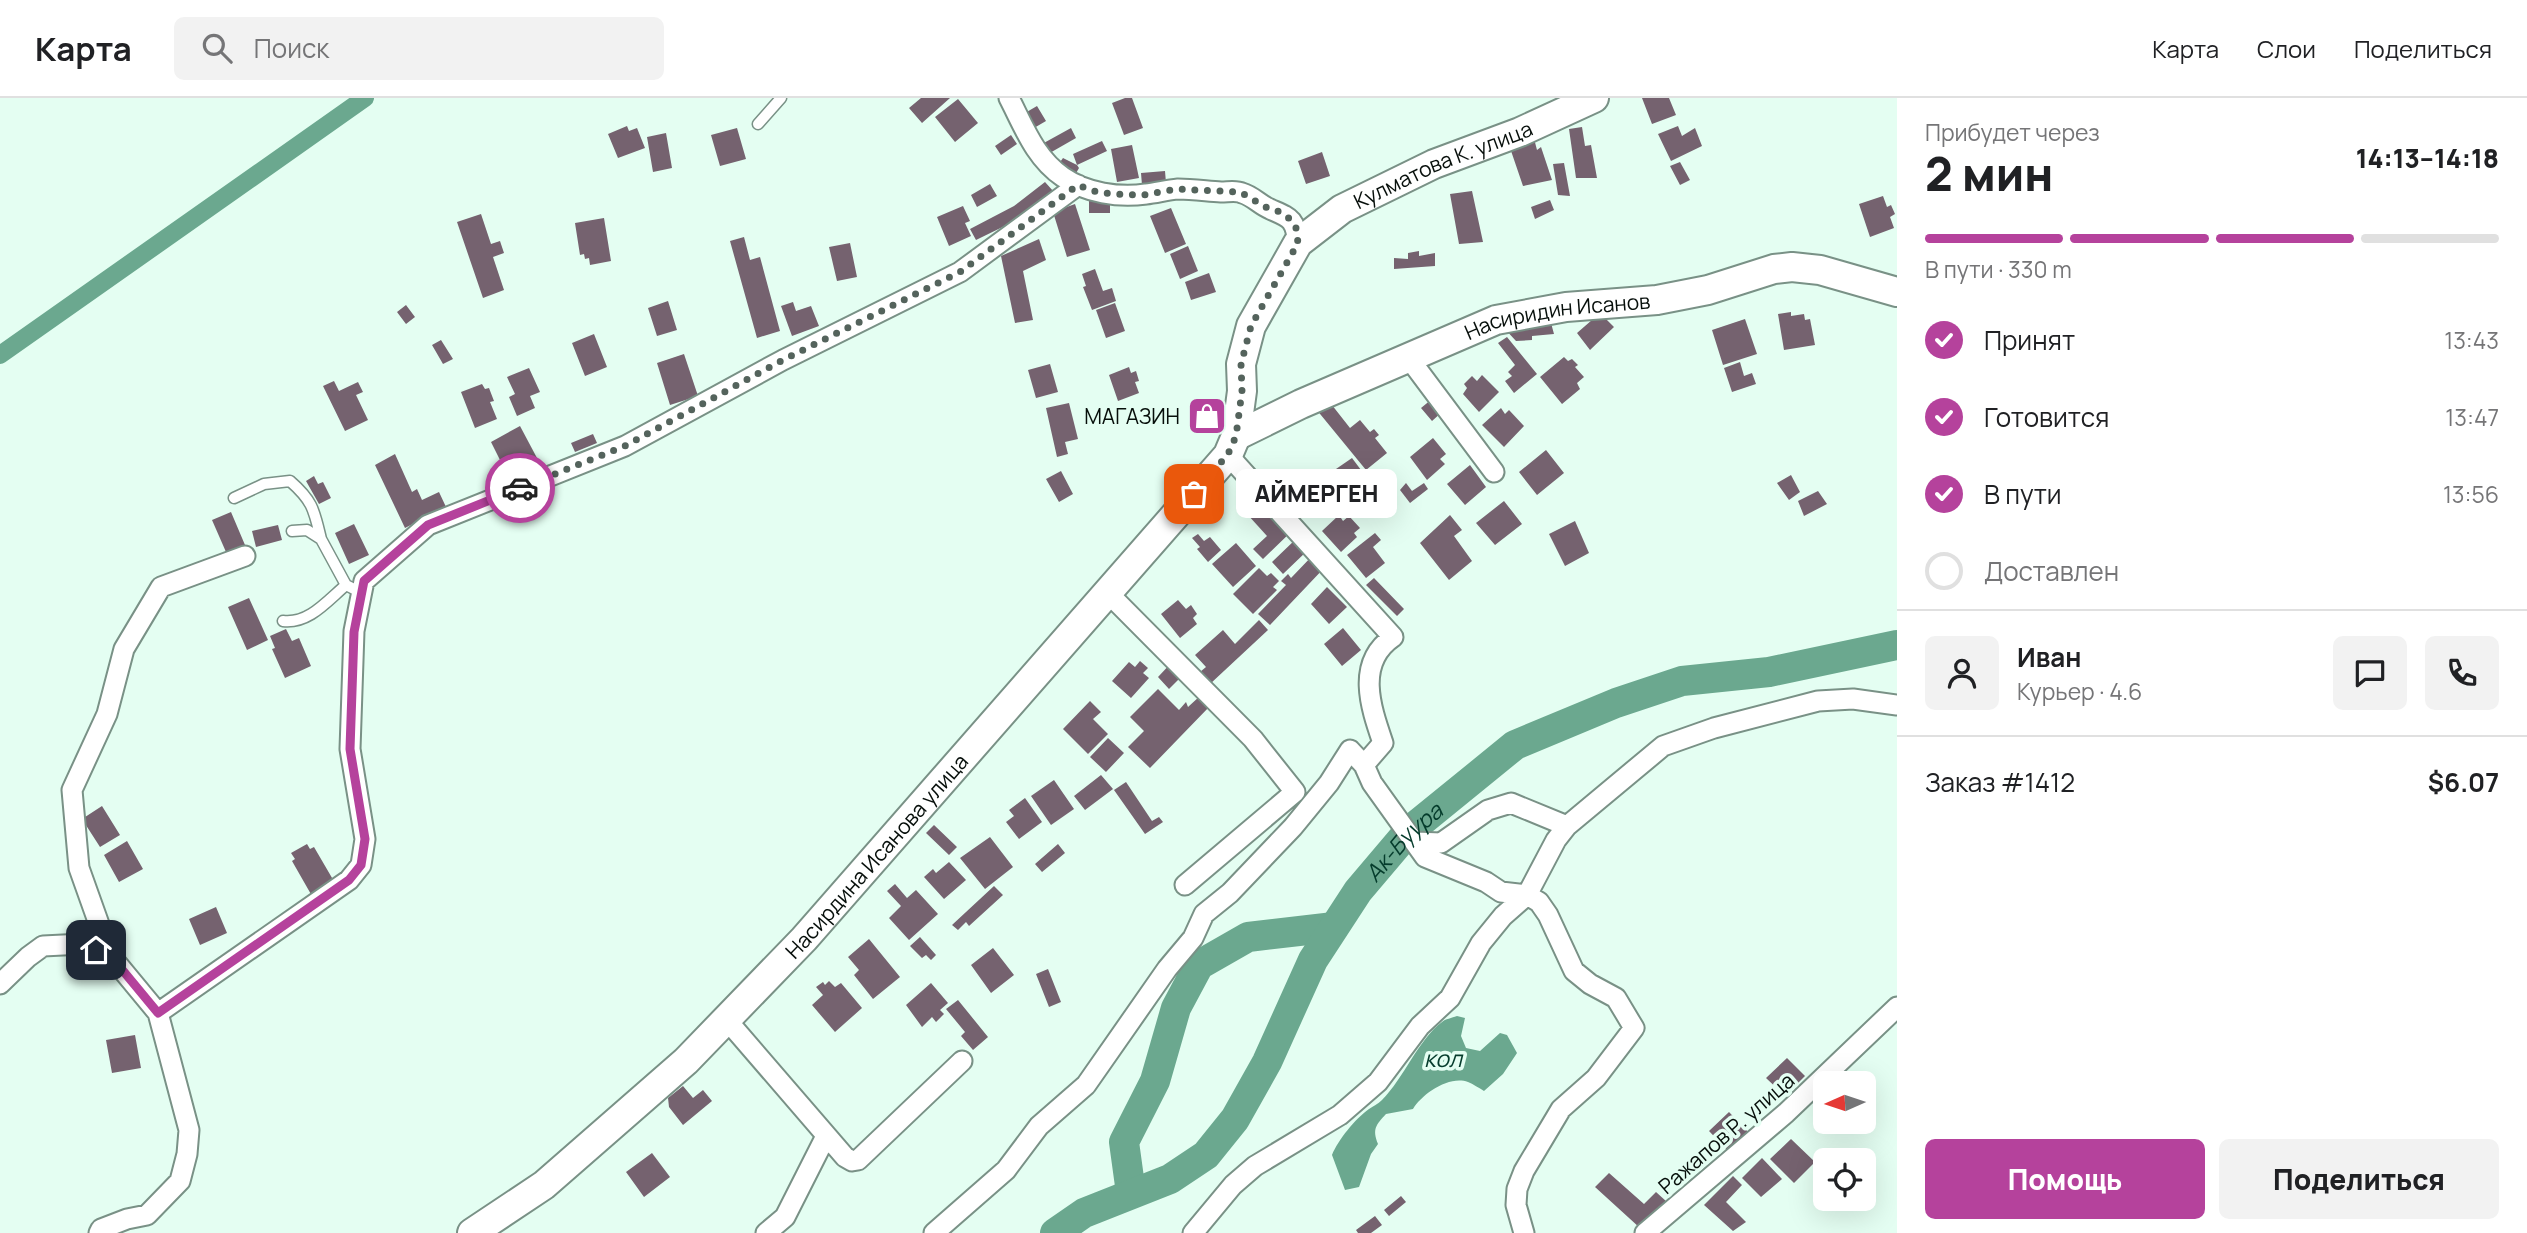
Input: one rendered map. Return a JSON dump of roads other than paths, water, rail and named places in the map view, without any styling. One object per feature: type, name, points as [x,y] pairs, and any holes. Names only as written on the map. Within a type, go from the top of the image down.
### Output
[{"type":"main road","name":"Кулматова К. улица","points":[[1232,445],[1251,326],[1298,243],[1342,209],[1399,181],[1434,164],[1520,132],[1594,98]]},
{"type":"main road","name":"Насиридин Исанов","points":[[1232,445],[1408,357],[1496,320],[1566,307],[1657,300],[1708,290],[1774,269],[1792,267],[1819,270],[1897,292]]},
{"type":"main road","name":"Насирдина Исанова улица","points":[[472,1233],[544,1185],[686,1061],[726,1020],[804,939],[1108,593],[1232,445]]},
{"type":"street","points":[[1009,98],[1032,144],[1050,167],[1064,178],[1094,191],[1111,194],[1143,195],[1176,189],[1240,192],[1290,219],[1296,228],[1298,243]]},
{"type":"street","points":[[158,1013],[349,880],[361,865],[365,839],[350,749],[354,589],[428,525],[625,446],[783,360],[960,272],[1078,185]]},
{"type":"street","points":[[1408,357],[1494,472]]},
{"type":"street","points":[[1232,445],[1393,637],[1374,656],[1368,689],[1383,743],[1364,765]]},
{"type":"street","points":[[99,1233],[101,1228],[147,1215],[180,1181],[187,1154],[189,1130],[158,1013],[110,955],[79,869],[72,790],[107,714],[124,649],[161,587],[245,556]]},
{"type":"street","points":[[1108,593],[1253,739],[1295,792],[1185,885]]},
{"type":"street","points":[[1193,1233],[1233,1185],[1255,1166],[1340,1115],[1378,1082],[1420,1026],[1450,998],[1480,943],[1527,895],[1556,840],[1567,826],[1663,746],[1714,728],[1818,701],[1853,699],[1897,705]]},
{"type":"street","points":[[934,1233],[1006,1170],[1039,1126],[1087,1085],[1167,970],[1193,938],[1204,914],[1230,893],[1293,827],[1329,783],[1350,750],[1364,765],[1372,783],[1425,857],[1486,882],[1501,892],[1527,895],[1539,902],[1548,915],[1574,971],[1590,984],[1616,998],[1634,1028],[1596,1078],[1561,1109],[1524,1171],[1517,1189],[1516,1205],[1524,1233]]},
{"type":"street","points":[[1415,842],[1441,843],[1488,810],[1511,803],[1567,826]]},
{"type":"street","points":[[0,984],[43,946],[83,944],[110,955]]},
{"type":"street","name":"Ражапов Р. улица","points":[[1645,1233],[1786,1113],[1897,1007]]},
{"type":"street","points":[[726,1020],[845,1157],[858,1160],[962,1061]]},
{"type":"street","points":[[766,1233],[785,1217],[826,1136]]},
{"type":"lane","points":[[758,124],[780,98]]},
{"type":"lane","points":[[234,498],[264,484],[290,481],[307,495],[321,539],[354,589],[297,623],[283,621]]},
{"type":"lane","points":[[292,531],[307,530],[321,539]]},
{"type":"water","name":"кол","points":[[1457,1016],[1465,1018],[1461,1036],[1466,1048],[1480,1051],[1500,1033],[1507,1035],[1517,1053],[1503,1074],[1484,1091],[1468,1082],[1453,1081],[1429,1092],[1413,1109],[1386,1114],[1376,1128],[1378,1144],[1371,1154],[1359,1187],[1345,1190],[1332,1155],[1338,1143],[1358,1118],[1390,1091],[1433,1030],[1443,1021]]},
{"type":"waterway","points":[[0,355],[365,98]]},
{"type":"waterway","name":"Ак-Буура","points":[[1055,1233],[1084,1213],[1170,1179],[1206,1155],[1235,1119],[1267,1062],[1313,960],[1358,891],[1408,832],[1515,745],[1616,703],[1682,681],[1769,672],[1897,645]]},
{"type":"waterway","points":[[1131,1193],[1124,1142],[1155,1081],[1176,1008],[1199,965],[1248,937],[1334,927]]},
{"type":"place","name":"МАГАЗИН","points":[[1207,416]]},
{"type":"place","name":"АЙМЕРГЕН","points":[[1194,494]]}]
